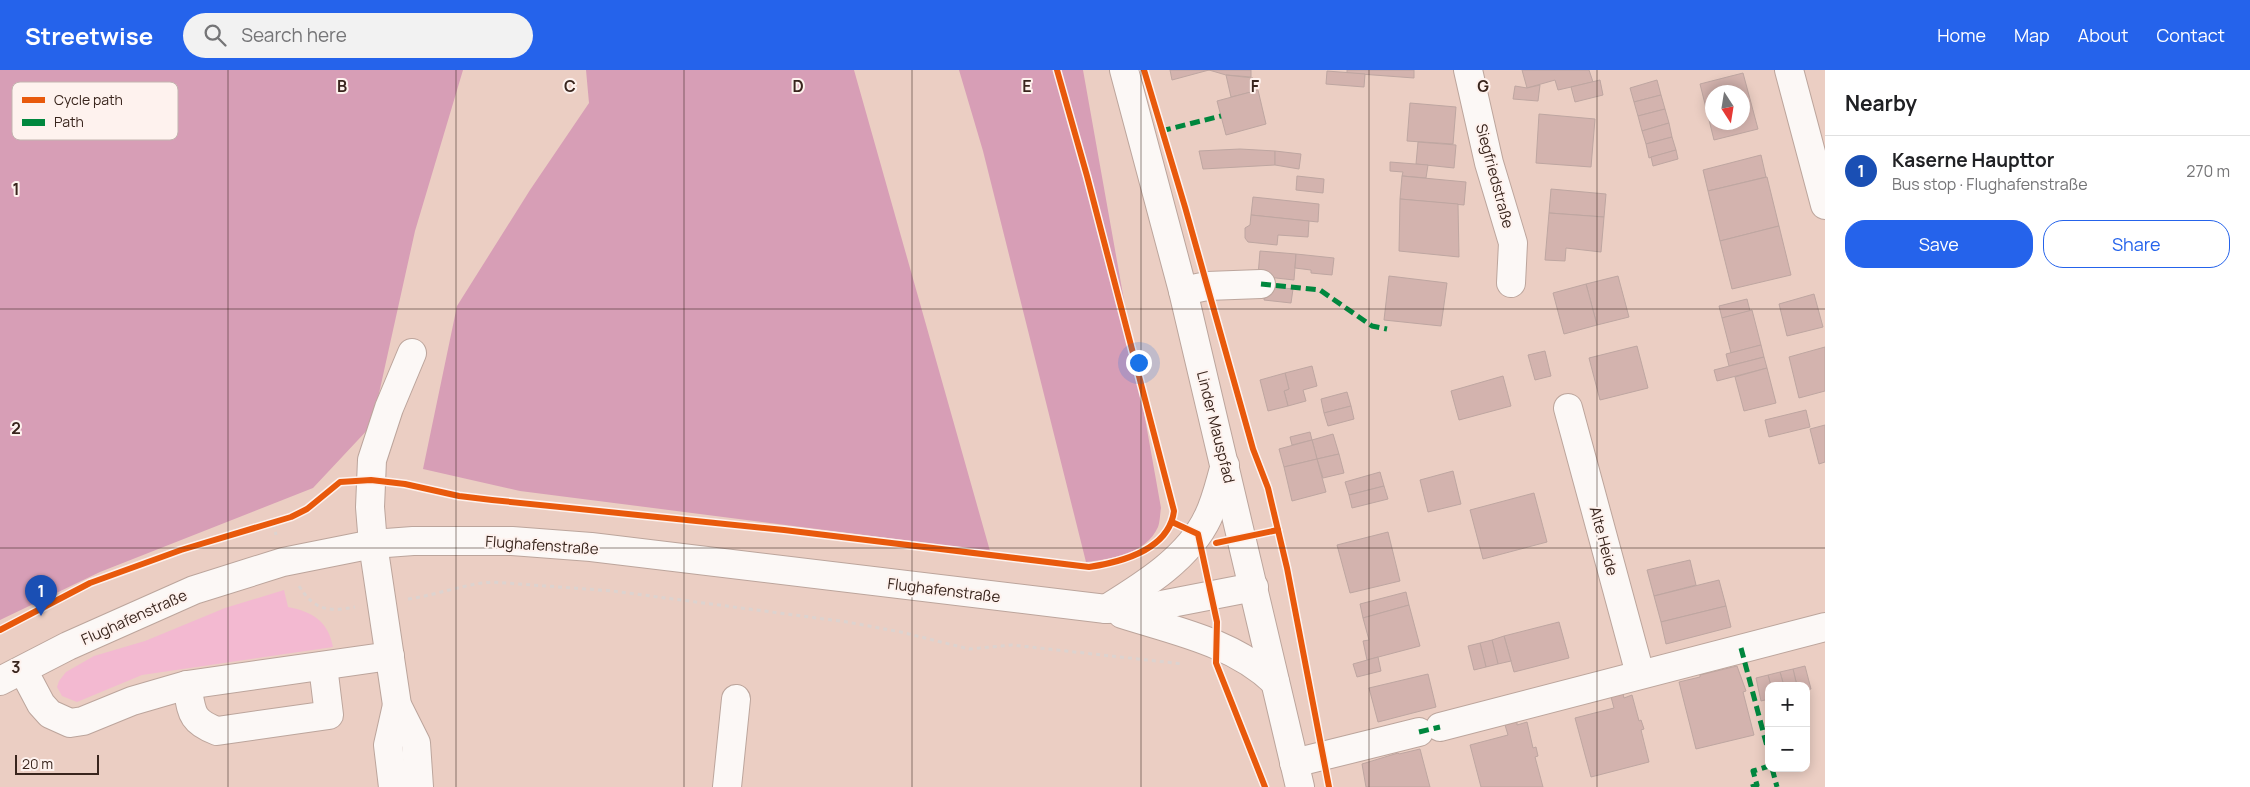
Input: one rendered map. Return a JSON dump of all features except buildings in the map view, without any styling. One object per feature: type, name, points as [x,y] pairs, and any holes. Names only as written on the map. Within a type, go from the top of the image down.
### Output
[{"type":"street","name":"Linder Mauspfad","points":[[1124,70],[1183,291],[1297,775]]},
{"type":"street","name":"Siegfriedstraße","points":[[1468,70],[1489,163],[1513,243],[1511,282]]},
{"type":"street","points":[[1789,70],[1825,205]]},
{"type":"street","points":[[1183,291],[1207,286],[1261,284]]},
{"type":"street","points":[[412,353],[389,408],[372,460],[370,507],[373,544],[397,705],[416,743],[419,787]]},
{"type":"street","name":"Alte Heide","points":[[1568,408],[1640,674]]},
{"type":"street","points":[[1106,609],[1160,572],[1198,534],[1208,517],[1225,465]]},
{"type":"street","name":"Flughafenstraße","points":[[12,675],[68,646],[129,621],[194,590],[283,562],[373,544],[454,540],[584,547],[1106,609],[1151,607],[1254,587]]},
{"type":"street","name":"Flughafenstraße","points":[[1106,609],[1218,644],[1252,663],[1275,682]]},
{"type":"street","points":[[1297,775],[1430,730],[1825,627]]},
{"type":"street","points":[[12,675],[46,710],[60,720],[70,723],[83,721],[132,700],[187,685],[390,656]]},
{"type":"street","points":[[187,685],[192,711],[200,725],[217,731],[329,715],[322,666]]},
{"type":"street","points":[[726,787],[736,699]]},
{"type":"street","points":[[391,778],[388,745],[397,705]]},
{"type":"path","points":[[274,524],[283,562],[309,602],[322,608],[338,610],[437,595],[476,583],[492,582],[613,591],[847,622],[901,632],[969,649],[1012,645],[1185,664]]},
{"type":"shaded area","points":[[0,70],[463,70],[415,231],[372,425],[313,488],[100,572],[0,620]]},
{"type":"shaded area","points":[[586,70],[854,70],[990,551],[520,491],[423,469],[457,306],[530,190],[589,103]]},
{"type":"shaded area","points":[[959,70],[1083,70],[1161,508],[1159,525],[1152,536],[1137,549],[1117,557],[1086,562],[983,151]]},
{"type":"shaded area","points":[[284,590],[288,607],[305,612],[318,619],[327,630],[333,647],[142,675],[77,702],[62,696],[57,687],[66,672],[94,656],[145,641],[225,608]]},
{"type":"marked path","points":[[1161,131],[1221,116]]},
{"type":"marked path","points":[[1261,284],[1320,290],[1372,326],[1387,329]]},
{"type":"marked path","points":[[1741,648],[1765,739]]},
{"type":"marked path","points":[[1419,732],[1440,727]]},
{"type":"marked path","points":[[1751,787],[1757,785],[1753,771],[1765,767]]},
{"type":"marked path","points":[[1773,772],[1777,787]]},
{"type":"cycle path","points":[[0,630],[90,583],[181,550],[291,517],[307,509],[340,482],[371,480],[405,484],[459,496],[492,500],[784,530],[1089,567],[1116,562],[1142,552],[1154,545],[1163,536],[1170,524],[1174,511],[1087,176],[1057,70]]},
{"type":"cycle path","points":[[1144,70],[1185,207],[1253,449],[1268,488],[1287,568],[1329,787]]},
{"type":"cycle path","points":[[1172,522],[1198,534],[1217,622],[1216,663],[1265,787]]},
{"type":"cycle path","points":[[1216,543],[1278,530]]},
{"type":"place","name":"Kaserne Haupttor","points":[[41,616]]}]
